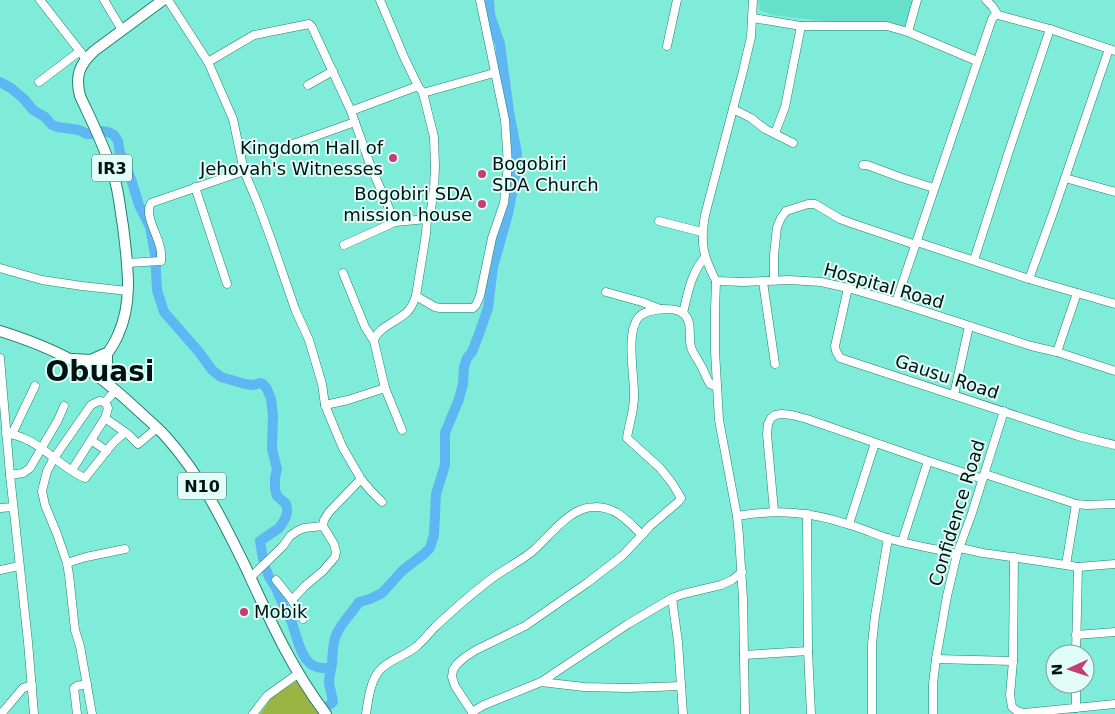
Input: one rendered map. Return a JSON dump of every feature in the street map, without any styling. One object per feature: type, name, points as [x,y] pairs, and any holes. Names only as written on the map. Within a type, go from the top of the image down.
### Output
[{"type":"main road","points":[[83,55],[94,51],[163,0]]},
{"type":"main road","name":"IR3","points":[[83,55],[78,76],[80,96],[108,158],[115,180],[120,204],[127,263],[128,291],[124,320],[118,336],[108,353],[92,372]]},
{"type":"main road","name":"N10","points":[[0,331],[36,344],[92,372],[113,388],[157,428],[174,447],[204,489],[229,534],[274,627],[307,687],[326,714]]},
{"type":"main road","points":[[66,358],[91,360],[108,353],[107,370],[113,388]]},
{"type":"street","points":[[40,0],[83,55],[40,82]]},
{"type":"street","points":[[104,0],[122,30]]},
{"type":"street","points":[[168,0],[208,62],[233,119],[244,171],[269,234],[295,309],[309,340],[322,384],[325,405],[343,448],[361,480],[382,502]]},
{"type":"street","points":[[374,341],[379,331],[409,311],[416,296],[427,220],[434,189],[435,152],[434,137],[424,93],[418,86],[404,57],[380,0]]},
{"type":"street","points":[[416,296],[440,308],[470,309],[476,305],[480,296],[492,238],[504,203],[508,165],[504,120],[480,0]]},
{"type":"street","points":[[667,46],[678,0]]},
{"type":"street","points":[[745,714],[742,572],[737,516],[719,420],[715,310],[716,281],[705,256],[702,232],[751,37],[753,0]]},
{"type":"street","points":[[908,32],[917,0]]},
{"type":"street","points":[[986,0],[998,15]]},
{"type":"street","points":[[896,302],[977,60],[994,15],[1050,29],[1112,50],[1029,279]]},
{"type":"street","points":[[753,18],[801,26],[887,26],[908,32],[977,60]]},
{"type":"street","points":[[208,62],[254,35],[309,24],[351,111],[371,167],[395,222]]},
{"type":"street","points":[[774,133],[786,107],[801,26]]},
{"type":"street","points":[[974,260],[1050,29]]},
{"type":"street","points":[[308,85],[333,71]]},
{"type":"street","points":[[424,93],[494,72]]},
{"type":"street","points":[[351,111],[418,86]]},
{"type":"street","points":[[733,109],[751,118],[765,129],[793,143]]},
{"type":"street","points":[[294,144],[355,122]]},
{"type":"street","points":[[863,165],[934,188]]},
{"type":"street","points":[[127,263],[160,261],[161,252],[152,227],[148,207],[151,203],[244,171]]},
{"type":"street","points":[[1065,178],[1115,192]]},
{"type":"street","points":[[195,187],[227,284]]},
{"type":"street","points":[[774,280],[777,227],[781,218],[786,211],[808,204],[815,204],[851,223],[974,260],[1077,294],[1115,304]]},
{"type":"street","points":[[344,245],[395,222],[427,220]]},
{"type":"street","points":[[659,221],[702,232]]},
{"type":"street","points":[[683,313],[692,277],[705,256]]},
{"type":"street","points":[[0,268],[42,280],[128,291]]},
{"type":"street","points":[[343,273],[365,327],[374,341],[385,388],[402,430]]},
{"type":"street","name":"Hospital Road","points":[[716,281],[763,282],[789,280],[821,282],[848,288],[1115,371]]},
{"type":"street","points":[[763,282],[774,364]]},
{"type":"street","name":"Gausu Road","points":[[848,288],[835,346],[840,358],[1078,436],[1115,445]]},
{"type":"street","points":[[606,292],[662,309]]},
{"type":"street","points":[[1057,352],[1077,294]]},
{"type":"street","points":[[717,387],[710,384],[692,350],[688,320],[683,313],[676,310],[662,309],[645,312],[638,317],[635,323],[632,347],[634,407],[627,438],[660,468],[681,498],[650,526],[622,556],[587,583],[525,626],[465,657],[453,670],[452,677],[455,686],[472,713],[484,705],[541,682],[628,624],[672,598],[721,585],[732,580],[742,572]]},
{"type":"street","points":[[954,395],[969,326]]},
{"type":"street","points":[[0,358],[9,434],[10,475],[34,714]]},
{"type":"street","points":[[9,434],[35,386]]},
{"type":"street","points":[[105,402],[113,388]]},
{"type":"street","points":[[325,405],[385,388]]},
{"type":"street","points":[[92,714],[80,646],[75,630],[67,563],[45,505],[42,491],[47,471],[54,458],[91,405],[99,401],[105,402]]},
{"type":"street","points":[[72,470],[105,418],[108,408],[105,402]]},
{"type":"street","points":[[10,475],[26,472],[58,420],[64,406]]},
{"type":"street","name":"Confidence Road","points":[[933,714],[936,659],[947,596],[958,551],[1004,411]]},
{"type":"street","points":[[774,511],[766,434],[771,418],[782,414],[807,418],[928,461],[1076,504],[1115,504]]},
{"type":"street","points":[[105,418],[138,444],[157,428]]},
{"type":"street","points":[[9,434],[28,440],[85,478],[125,432]]},
{"type":"street","points":[[91,440],[107,451]]},
{"type":"street","points":[[849,524],[875,443]]},
{"type":"street","points":[[902,542],[928,461]]},
{"type":"street","points":[[292,600],[335,557],[334,544],[323,526],[324,520],[329,512],[361,480]]},
{"type":"street","points":[[1066,565],[1076,504]]},
{"type":"street","points":[[0,508],[13,507]]},
{"type":"street","points":[[366,714],[374,679],[379,671],[417,646],[464,601],[488,581],[534,550],[568,518],[582,509],[606,508],[621,515],[642,535]]},
{"type":"street","points":[[737,516],[774,511],[807,514],[849,524],[902,542],[1078,567],[1115,564]]},
{"type":"street","points":[[807,514],[808,651],[811,714]]},
{"type":"street","points":[[250,578],[297,531],[304,528],[323,526]]},
{"type":"street","points":[[872,714],[872,644],[888,538]]},
{"type":"street","points":[[67,563],[125,549]]},
{"type":"street","points":[[1014,557],[1013,660],[1010,695],[1012,707],[1017,711],[1024,712],[1115,704]]},
{"type":"street","points":[[0,570],[19,566]]},
{"type":"street","points":[[1076,644],[1078,567]]},
{"type":"street","points":[[276,580],[292,600],[303,619]]},
{"type":"street","points":[[672,598],[678,642],[683,714]]},
{"type":"street","points":[[1076,635],[1115,632]]},
{"type":"street","points":[[744,655],[808,651]]},
{"type":"street","points":[[936,659],[1013,660]]},
{"type":"street","points":[[253,714],[267,696],[299,673]]},
{"type":"street","points":[[541,682],[584,687],[681,686]]},
{"type":"street","points":[[2,714],[20,691],[32,684]]},
{"type":"street","points":[[77,714],[74,688],[87,684]]},
{"type":"street","points":[[1076,694],[1076,708]]},
{"type":"shaded area","points":[[759,0],[916,0],[908,28],[773,15],[760,10]]},
{"type":"shaded area","points":[[298,680],[321,714],[260,714],[272,697]]},
{"type":"waterway","points":[[329,705],[333,702],[329,683],[333,644],[342,625],[359,602],[382,593],[403,570],[430,548],[434,535],[436,494],[445,465],[445,433],[459,399],[467,358],[472,352],[488,308],[493,267],[508,214],[516,173],[517,153],[509,112],[500,44],[490,15],[489,0]]},
{"type":"waterway","points":[[0,82],[11,88],[33,110],[45,117],[52,125],[92,134]]},
{"type":"waterway","points":[[101,131],[114,135],[118,141],[120,153],[139,205],[150,227],[155,254],[157,290],[164,312],[212,370],[221,377],[245,384],[263,384],[271,399],[273,416],[272,449],[277,469],[275,489],[277,496],[286,504],[287,513],[279,528],[260,541],[263,559]]},
{"type":"waterway","points":[[266,569],[291,620],[302,653],[313,666],[321,668],[331,667]]},
{"type":"place","name":"Kingdom Hall of Jehovah's Witnesses","points":[[393,158]]},
{"type":"place","name":"Bogobiri SDA Church","points":[[482,174]]},
{"type":"place","name":"Bogobiri SDA mission house","points":[[482,204]]},
{"type":"place","name":"Mobik","points":[[244,612]]},
{"type":"district","name":"Obuasi","points":[[100,371]]}]
